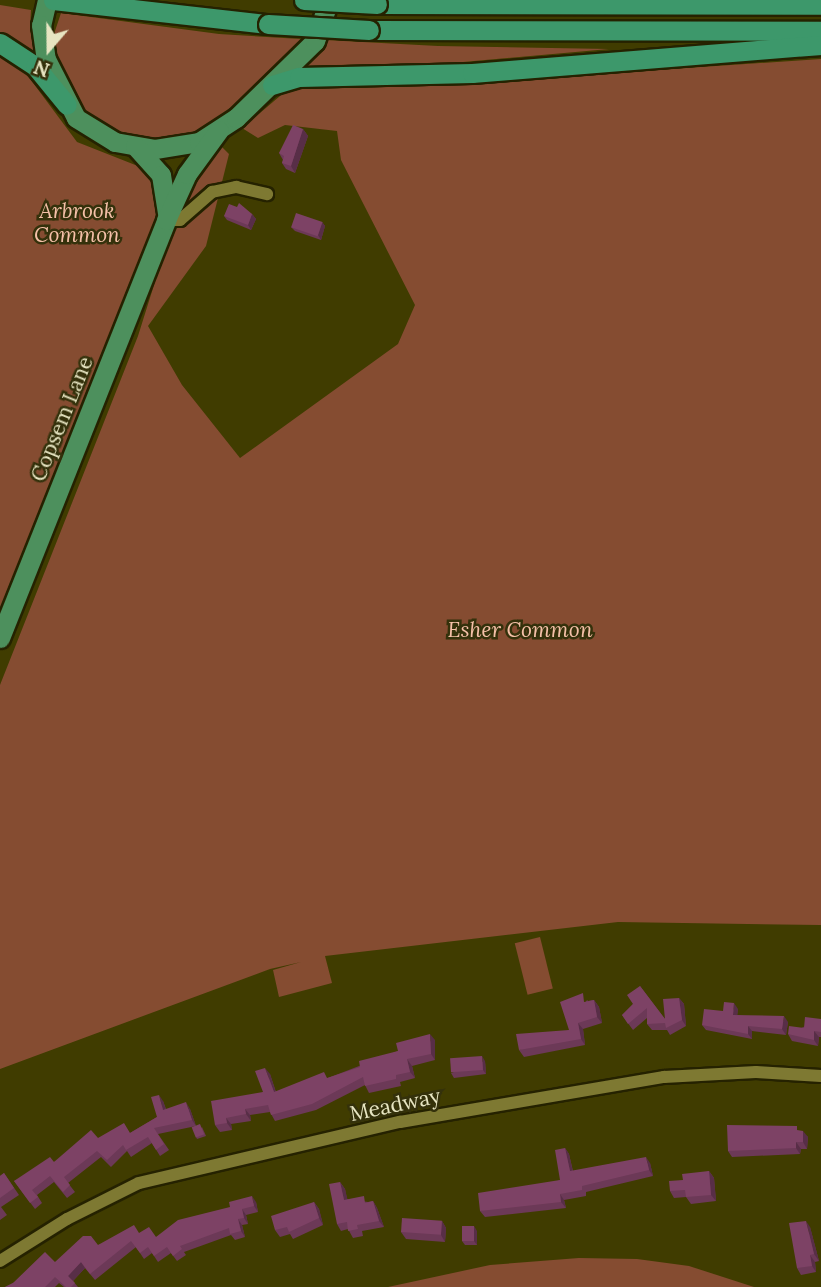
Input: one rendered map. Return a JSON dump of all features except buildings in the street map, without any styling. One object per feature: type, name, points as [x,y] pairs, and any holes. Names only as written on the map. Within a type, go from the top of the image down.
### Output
[{"type":"highway","points":[[53,0],[268,24],[369,30],[821,31]]},
{"type":"highway","points":[[304,0],[376,4],[821,5]]},
{"type":"highway","points":[[0,43],[35,66],[67,105]]},
{"type":"highway","points":[[272,85],[310,76],[472,73],[821,45]]},
{"type":"main road","points":[[47,0],[42,40],[67,105],[95,133],[135,146],[187,146],[219,130],[272,85],[315,41],[329,0]]},
{"type":"main road","name":"Copsem Lane","points":[[0,638],[167,219],[187,174],[219,130]]},
{"type":"main road","name":"Copsem Lane","points":[[135,146],[162,175],[167,219]]},
{"type":"street","points":[[167,219],[180,220],[212,192],[236,187],[267,194]]},
{"type":"street","name":"Meadway","points":[[0,1261],[67,1219],[139,1184],[388,1125],[664,1077],[756,1072],[821,1076]]},
{"type":"green space","points":[[0,5],[31,10],[30,30],[41,62],[0,36]]},
{"type":"green space","points":[[61,13],[219,34],[301,39],[297,51],[204,133],[176,143],[108,131],[73,104],[50,46]]},
{"type":"green space","points":[[325,40],[438,46],[609,49],[441,64],[334,65],[294,70]]},
{"type":"green space","name":"Arbrook Common","points":[[0,54],[22,68],[77,142],[148,170],[163,206],[0,627]]},
{"type":"green space","name":"Esher Common","points":[[821,59],[821,925],[618,922],[325,956],[332,983],[279,997],[273,970],[301,962],[270,969],[0,1069],[0,685],[138,336],[175,218],[218,143],[229,154],[206,246],[148,326],[182,385],[240,458],[398,344],[415,305],[341,160],[337,131],[285,125],[258,138],[242,128],[293,85],[480,82]]},
{"type":"green space","points":[[540,937],[553,988],[528,995],[515,943]]},
{"type":"green space","points":[[579,1258],[637,1259],[689,1266],[754,1287],[388,1287],[490,1265]]}]
